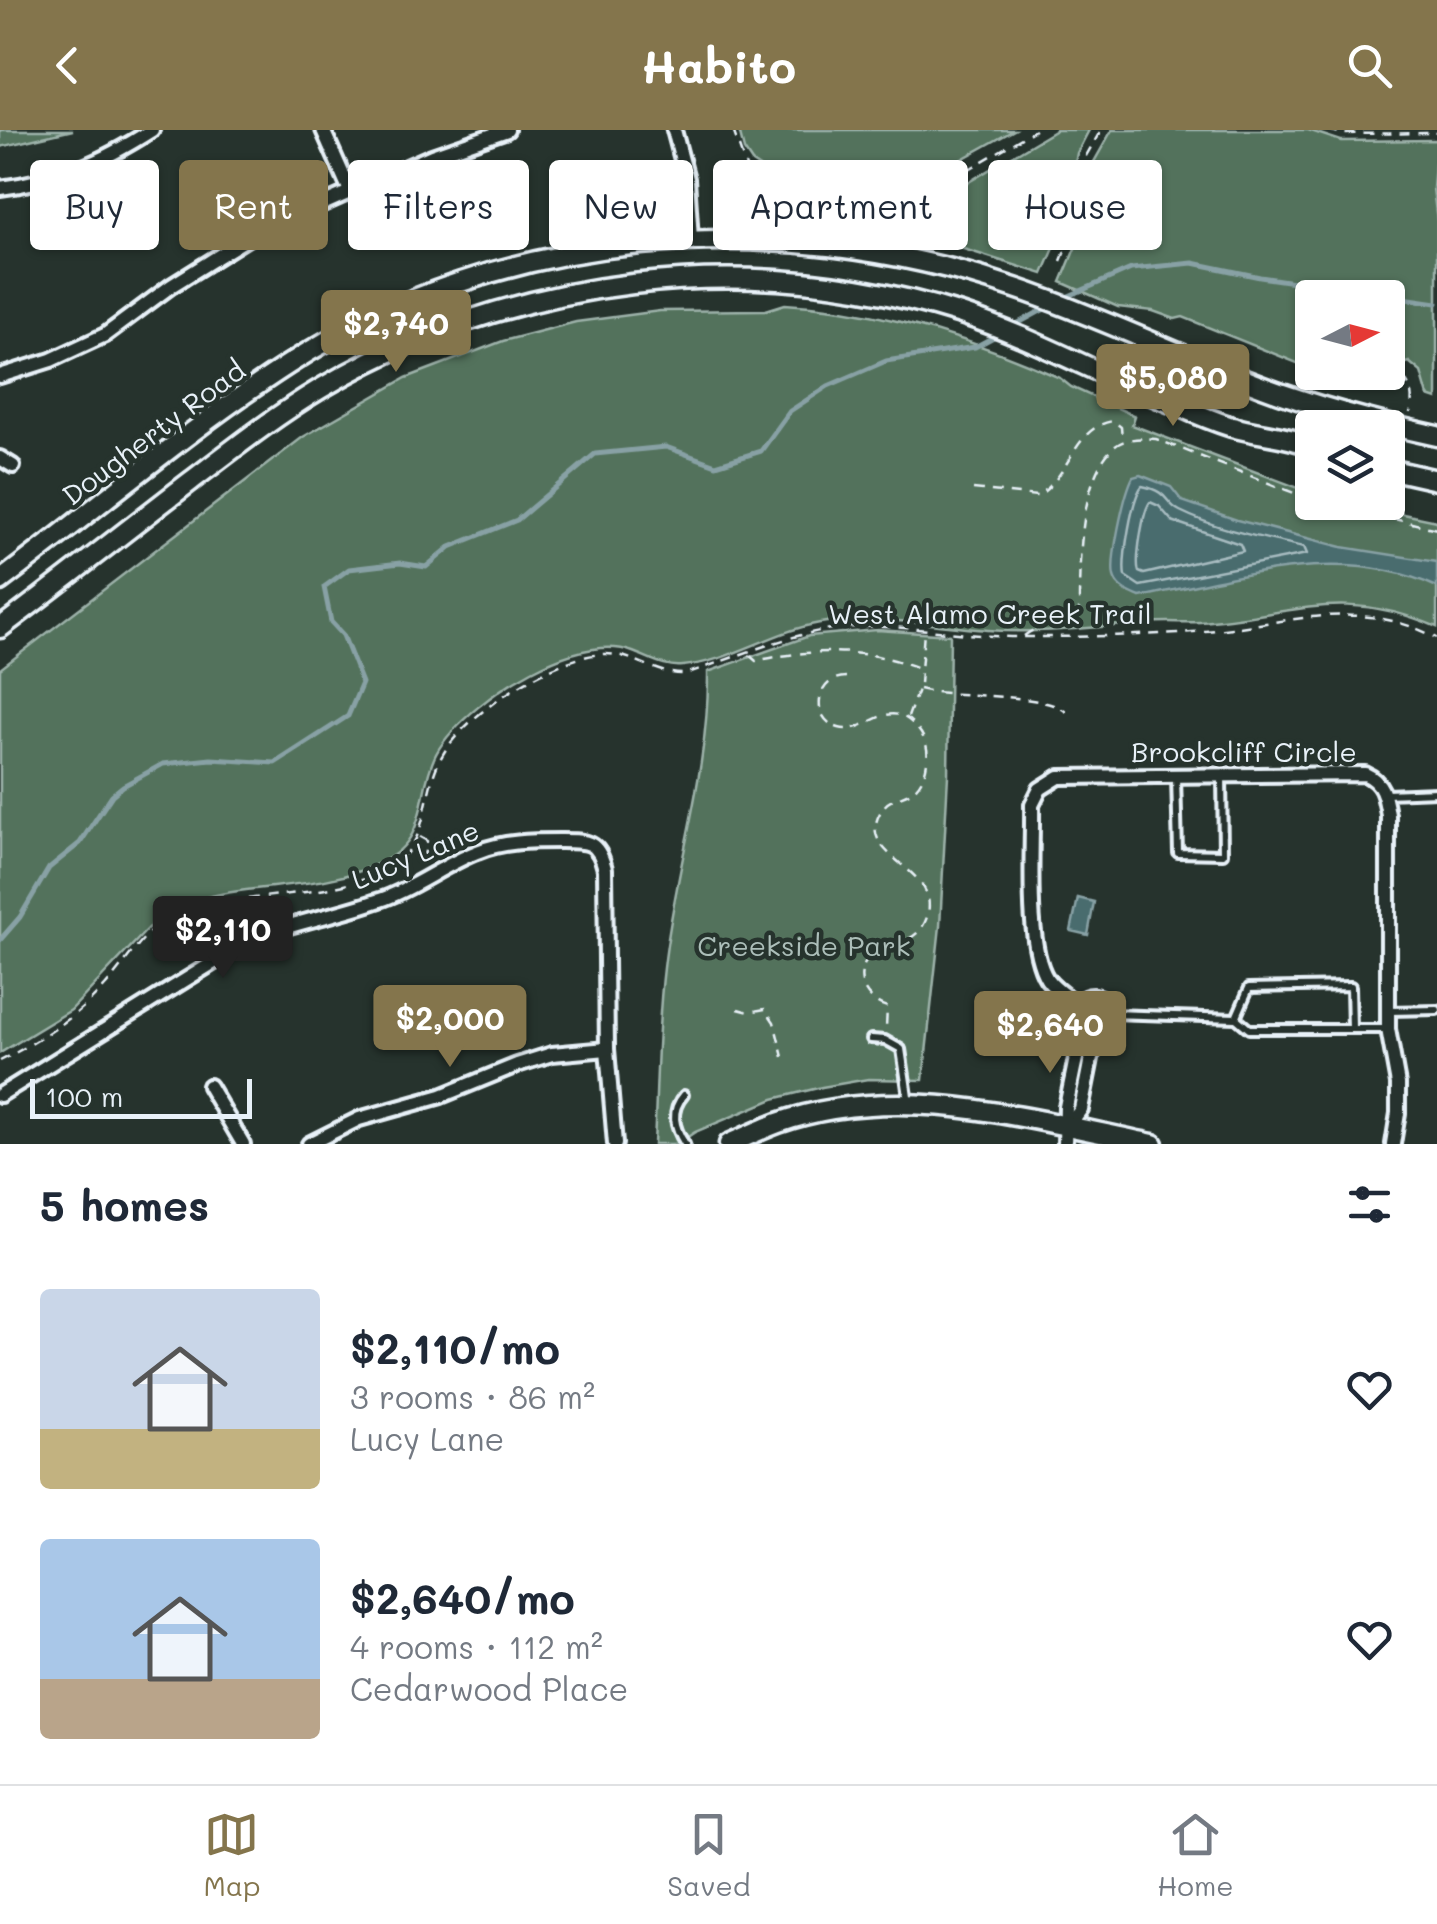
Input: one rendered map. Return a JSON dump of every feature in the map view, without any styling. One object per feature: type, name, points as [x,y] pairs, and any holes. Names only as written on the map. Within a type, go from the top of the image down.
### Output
[{"type":"main road","name":"Dougherty Road","points":[[693,240],[804,242],[899,255],[1013,287],[1263,387],[1437,436]]},
{"type":"main road","name":"Dougherty Road","points":[[0,581],[290,364],[409,303],[521,265],[591,250]]},
{"type":"main road","points":[[0,628],[280,414],[391,351],[461,323],[535,300],[648,281],[756,280],[856,290],[957,313],[1018,334],[1234,428],[1295,439]]},
{"type":"main road","points":[[1405,473],[1437,480]]},
{"type":"main road","points":[[728,1144],[780,1122],[832,1110],[909,1104],[978,1110],[1066,1136],[1153,1144]]},
{"type":"street","points":[[0,188],[37,184],[97,164],[152,130]]},
{"type":"street","points":[[324,130],[348,186]]},
{"type":"street","points":[[423,160],[507,130]]},
{"type":"street","points":[[674,130],[682,160]]},
{"type":"street","points":[[0,376],[51,360],[105,334],[171,286],[254,234],[348,192]]},
{"type":"street","points":[[0,458],[13,466]]},
{"type":"street","name":"Brookcliff Circle","points":[[1077,1005],[1049,981],[1034,938],[1032,805],[1040,789],[1059,777],[1365,774],[1375,779],[1385,794],[1388,1029],[1398,1084],[1394,1144]]},
{"type":"street","name":"Lucy Lane","points":[[0,1095],[253,938],[392,896],[477,852],[536,840],[576,840],[601,851],[606,870],[608,1049],[615,1144]]},
{"type":"street","points":[[1097,996],[1107,1003],[1111,1014],[1105,1028],[1089,1031],[1074,1016],[1077,1005],[1086,997],[1097,996]]},
{"type":"street","points":[[1066,1136],[1081,1110],[1089,1031]]},
{"type":"street","points":[[310,1144],[359,1119],[441,1096],[552,1054],[608,1049]]},
{"type":"street","points":[[209,1086],[243,1144]]},
{"type":"lane","points":[[1176,775],[1178,853],[1223,854],[1222,775]]},
{"type":"lane","points":[[1385,794],[1437,792]]},
{"type":"lane","points":[[1236,1018],[1248,988],[1351,986],[1352,1029]]},
{"type":"lane","points":[[1389,1010],[1437,1010]]},
{"type":"lane","points":[[1111,1014],[1236,1018],[1249,1029],[1388,1029]]},
{"type":"lane","points":[[871,1040],[885,1040],[900,1050],[909,1104]]},
{"type":"lane","points":[[684,1095],[674,1112],[677,1131],[685,1144]]},
{"type":"path","points":[[733,130],[746,167],[760,178],[914,193],[937,188],[1035,130]]},
{"type":"path","points":[[1060,262],[1074,228],[1086,156],[1102,130]]},
{"type":"path","points":[[1328,130],[1343,134],[1437,133]]},
{"type":"path","points":[[1405,379],[1414,397],[1406,429]]},
{"type":"path","points":[[972,489],[1037,496],[1054,482],[1088,432],[1100,423],[1113,421],[1121,428],[1122,442]]},
{"type":"path","points":[[1023,637],[1048,622],[1078,612],[1088,504],[1098,470],[1112,448],[1122,442],[1156,439],[1295,493]]},
{"type":"path","points":[[1399,520],[1437,529]]},
{"type":"path","name":"West Alamo Creek Trail","points":[[0,1062],[58,1028],[84,1006],[169,917],[214,902],[294,893],[387,869],[402,858],[418,836],[442,755],[500,697],[568,662],[608,654],[668,675],[686,674],[804,634],[839,628],[1023,637],[1206,631],[1338,614],[1398,622],[1437,638]]},
{"type":"path","points":[[907,718],[919,689],[924,630]]},
{"type":"path","points":[[748,653],[756,660],[849,652],[885,657],[922,669]]},
{"type":"path","points":[[846,676],[836,677],[823,688],[819,705],[828,722],[838,728],[851,728],[886,714],[907,718],[926,743],[927,765],[914,790],[891,800],[883,808],[877,827],[888,856],[912,870],[922,882],[928,908],[918,932],[876,952],[862,972],[868,997],[887,1007],[885,1040]]},
{"type":"path","points":[[919,689],[968,697],[992,693],[1056,704],[1066,712]]},
{"type":"path","points":[[418,836],[427,841],[427,858],[441,849]]},
{"type":"path","points":[[738,1009],[765,1009],[771,1015],[783,1057]]},
{"type":"green space","points":[[0,130],[73,130],[0,147]]},
{"type":"green space","points":[[739,130],[1014,130],[960,160],[751,160]]},
{"type":"green space","points":[[1056,130],[1089,130],[1076,160],[1006,160]]},
{"type":"green space","points":[[1112,130],[1308,130],[1341,141],[1437,140],[1433,188],[1437,221],[1437,399],[1428,396],[1421,372],[1409,362],[1405,364],[1405,280],[1295,280],[1295,362],[1183,317],[1175,319],[1153,311],[1118,307],[1061,282],[1074,250],[1162,250],[1162,160],[1095,160]]},
{"type":"green space","points":[[988,170],[988,250],[1053,250],[1043,274],[967,250],[968,182]]},
{"type":"green space","points":[[785,304],[856,312],[926,328],[994,351],[1060,378],[1071,387],[1135,416],[1132,425],[1295,487],[1295,520],[1405,520],[1405,514],[1437,521],[1437,627],[1373,608],[1345,606],[1200,622],[1035,631],[846,620],[803,627],[718,659],[683,666],[664,664],[621,649],[568,655],[506,686],[453,730],[436,754],[415,829],[396,853],[354,873],[211,896],[161,915],[71,1010],[0,1053],[0,669],[303,437],[406,378],[503,341],[576,322],[660,311],[766,310]]},
{"type":"green space","name":"Creekside Park","points":[[877,630],[950,635],[940,926],[923,1080],[868,1079],[822,1087],[773,1099],[695,1132],[677,1144],[654,1144],[664,968],[703,747],[708,672],[809,636]]},
{"type":"water","points":[[1140,475],[1171,487],[1182,501],[1237,520],[1342,547],[1437,562],[1437,587],[1401,574],[1327,566],[1252,574],[1140,597],[1119,585],[1113,571],[1126,497],[1133,477]]},
{"type":"water","points":[[1078,898],[1094,902],[1088,935],[1071,931]]},
{"type":"waterway","points":[[1062,299],[1131,269],[1193,263],[1437,303]]},
{"type":"waterway","points":[[1013,326],[1048,307]]},
{"type":"waterway","points":[[0,940],[20,917],[49,868],[80,843],[112,795],[123,786],[163,764],[211,759],[275,763],[348,716],[362,683],[343,635],[331,622],[324,587],[349,569],[400,563],[426,567],[450,547],[517,520],[595,454],[666,447],[716,465],[761,451],[790,411],[828,386],[886,361],[975,347],[999,334]]}]
